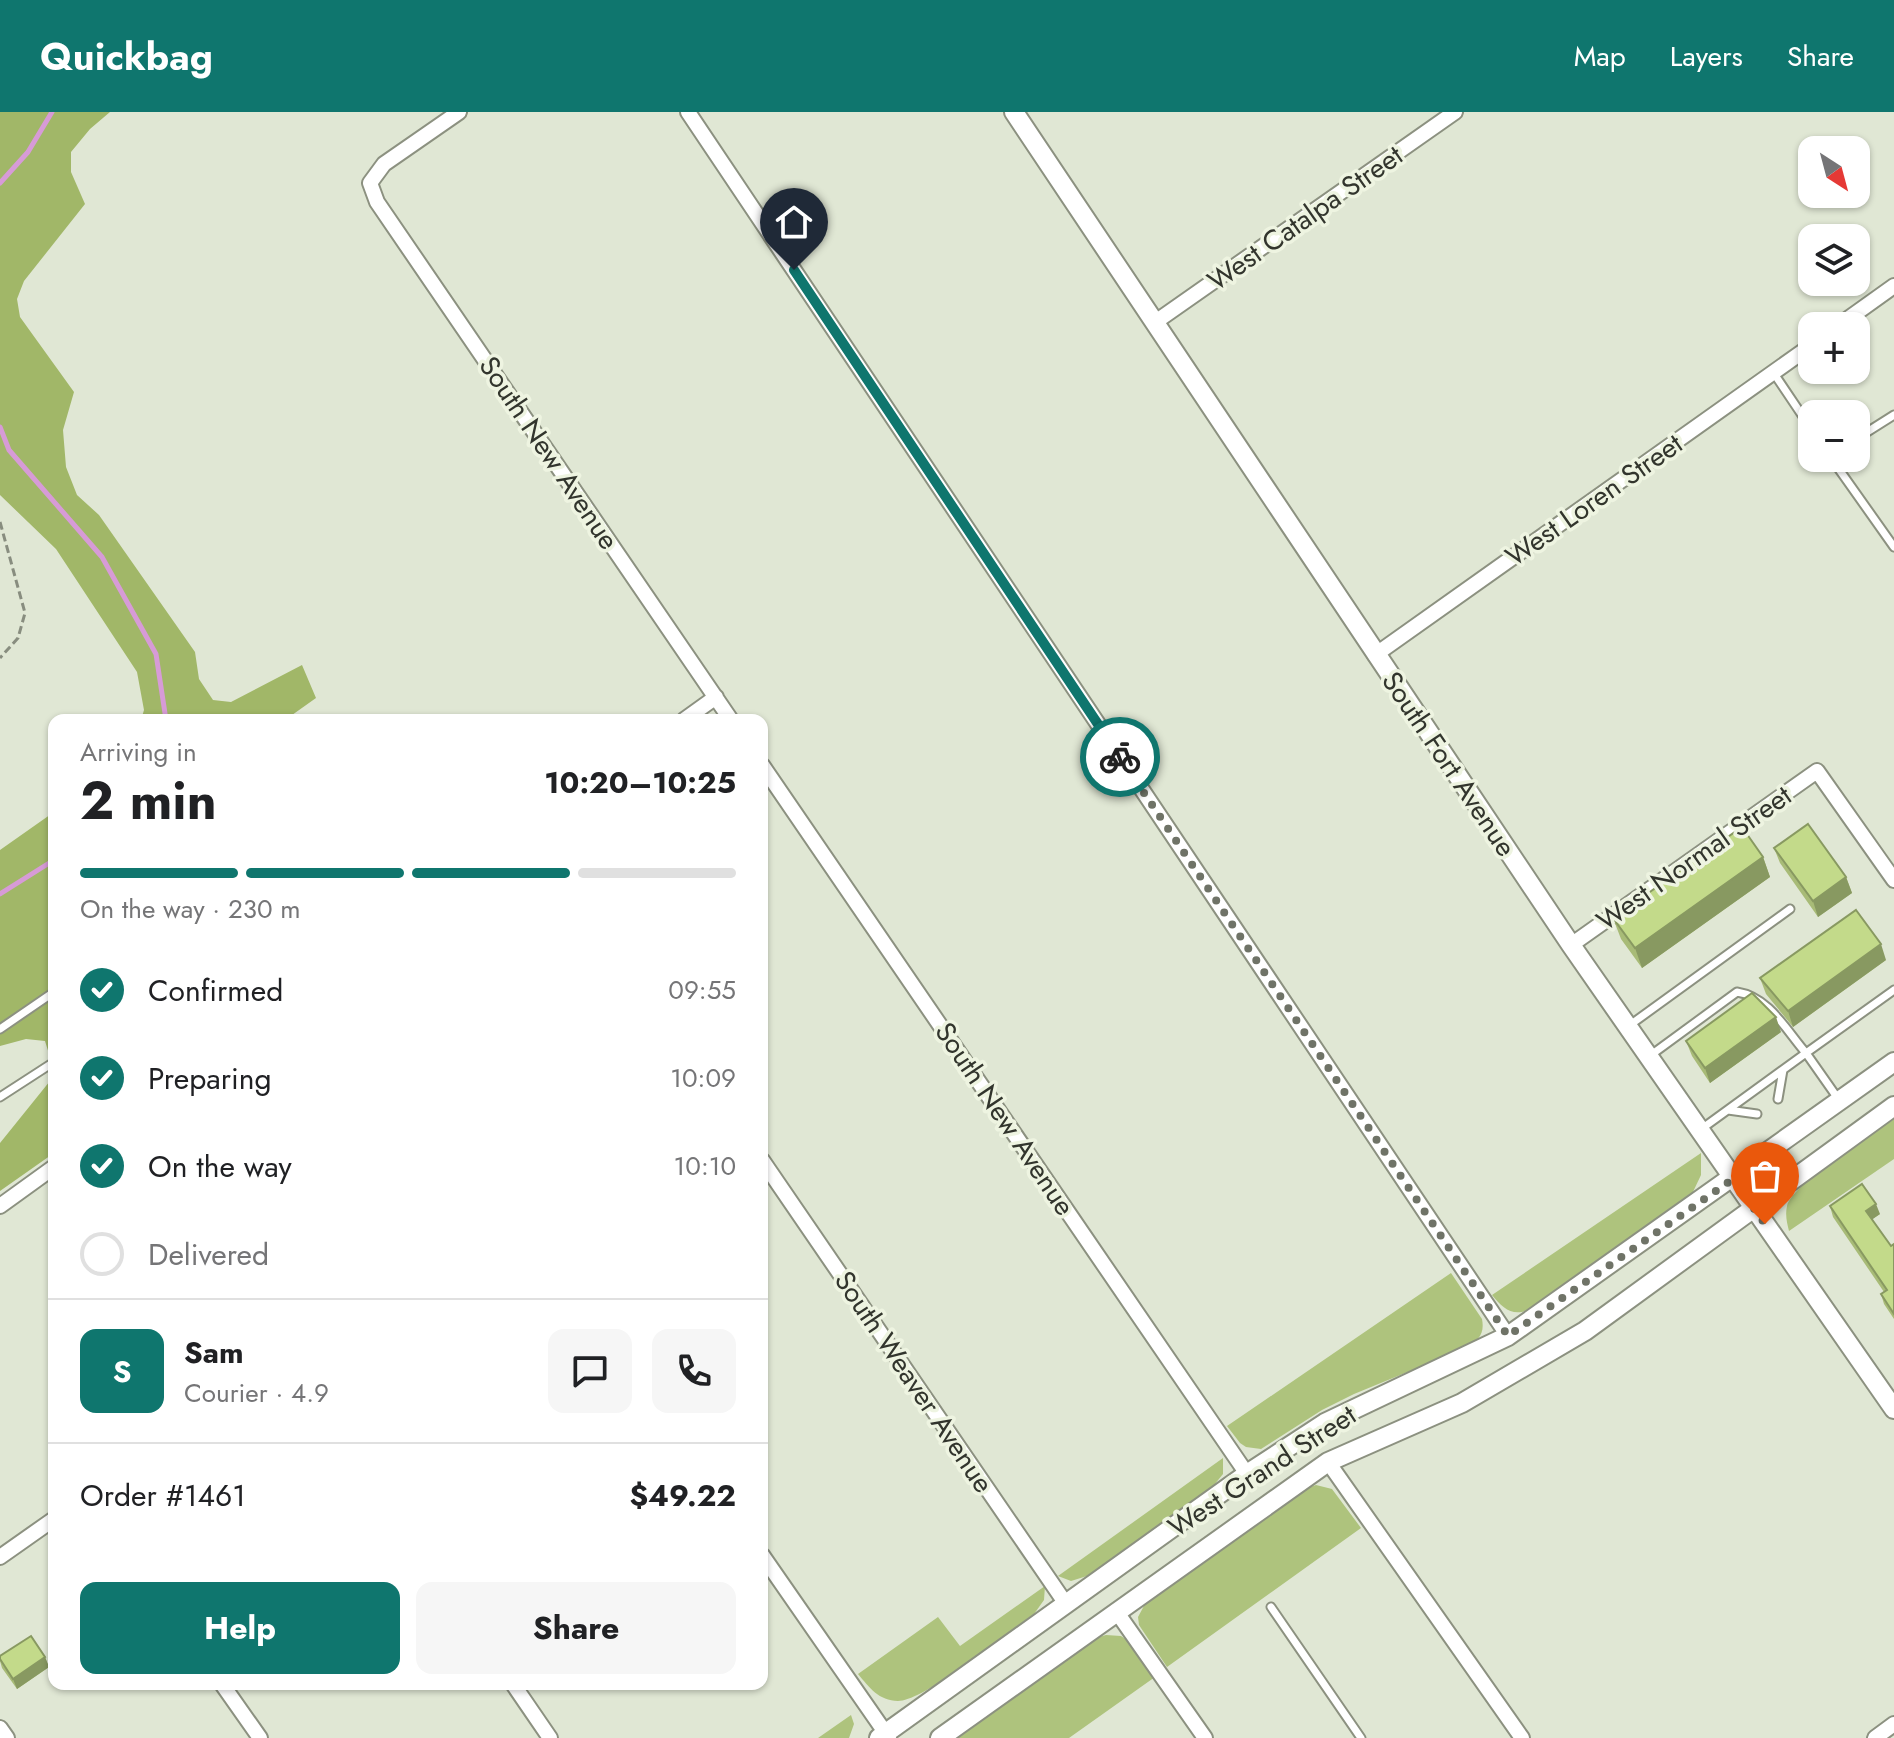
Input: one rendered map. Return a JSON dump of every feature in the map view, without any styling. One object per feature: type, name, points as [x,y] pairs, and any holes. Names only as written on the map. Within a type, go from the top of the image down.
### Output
[{"type":"main road","name":"South Fort Avenue","points":[[1014,112],[1571,945],[1894,1409]]},
{"type":"main road","name":"West Grand Street","points":[[884,1736],[1247,1474],[1325,1423],[1508,1336],[1894,1062]]},
{"type":"main road","name":"West Grand Street","points":[[940,1738],[1328,1462],[1462,1403],[1585,1331],[1894,1106]]},
{"type":"street","name":"South New Avenue","points":[[459,112],[384,164],[370,183],[377,202],[727,714]]},
{"type":"street","points":[[688,112],[1508,1336]]},
{"type":"street","name":"West Catalpa Street","points":[[1154,323],[1455,112]]},
{"type":"street","points":[[1858,312],[1894,286]]},
{"type":"street","name":"West Loren Street","points":[[1375,655],[1798,355]]},
{"type":"street","points":[[692,714],[716,697]]},
{"type":"street","name":"West Normal Street","points":[[1571,945],[1817,771],[1894,880]]},
{"type":"street","name":"South New Avenue","points":[[768,774],[1247,1474]]},
{"type":"street","name":"South Weaver Avenue","points":[[768,1169],[1066,1604]]},
{"type":"street","points":[[0,1206],[48,1171]]},
{"type":"street","points":[[1328,1462],[1522,1738]]},
{"type":"street","points":[[0,1557],[48,1523]]},
{"type":"street","points":[[768,1564],[884,1736]]},
{"type":"street","points":[[1116,1611],[1205,1738]]},
{"type":"street","points":[[226,1690],[260,1738]]},
{"type":"street","points":[[517,1690],[550,1738]]},
{"type":"street","points":[[1875,1738],[1894,1724]]},
{"type":"street","points":[[0,1728],[7,1738]]},
{"type":"lane","points":[[1773,372],[1798,409]]},
{"type":"lane","points":[[1870,430],[1894,415]]},
{"type":"lane","points":[[1841,472],[1894,547]]},
{"type":"lane","points":[[1628,1026],[1790,909]]},
{"type":"lane","points":[[1700,1130],[1894,990]]},
{"type":"lane","points":[[1649,1056],[1737,992],[1750,994],[1761,1000],[1806,1053],[1840,1101]]},
{"type":"lane","points":[[0,1029],[48,996]]},
{"type":"lane","points":[[0,1097],[48,1066]]},
{"type":"lane","points":[[1778,1099],[1783,1070]]},
{"type":"lane","points":[[1728,1110],[1757,1114]]},
{"type":"lane","points":[[1271,1607],[1361,1738]]},
{"type":"path","points":[[0,522],[25,613],[18,638],[0,658]]},
{"type":"green space","points":[[0,112],[110,112],[90,129],[71,152],[71,172],[85,204],[24,281],[17,299],[20,317],[74,392],[63,430],[66,467],[77,495],[99,515],[195,652],[199,679],[213,700],[231,702],[302,665],[316,698],[293,714],[143,714],[137,672],[56,549],[0,495]]},
{"type":"green space","points":[[48,816],[48,1051],[45,1041],[26,1039],[0,1046],[0,850]]},
{"type":"green space","points":[[48,1083],[48,1157],[0,1191],[0,1143]]},
{"type":"green space","points":[[1894,1119],[1894,1159],[1789,1231],[1787,1206],[1804,1184]]},
{"type":"green space","points":[[1701,1153],[1701,1175],[1692,1194],[1532,1308],[1514,1312],[1492,1295]]},
{"type":"green space","points":[[1451,1273],[1482,1319],[1481,1333],[1466,1348],[1354,1394],[1322,1410],[1261,1449],[1240,1443],[1227,1426]]},
{"type":"green space","points":[[1223,1458],[1223,1474],[1210,1490],[1087,1576],[1071,1581],[1058,1576]]},
{"type":"green space","points":[[1316,1485],[1332,1489],[1361,1528],[1167,1667],[1139,1625],[1138,1617],[1145,1604],[1307,1488]]},
{"type":"green space","points":[[1045,1586],[1044,1600],[1034,1614],[946,1678],[911,1698],[898,1701],[885,1699],[858,1674],[938,1617],[960,1646]]},
{"type":"green space","points":[[1121,1636],[1127,1640],[1155,1677],[1069,1738],[958,1738],[1099,1637]]},
{"type":"green space","points":[[851,1715],[854,1724],[849,1738],[818,1738]]},
{"type":"building","points":[[1808,824],[1846,877],[1813,901],[1774,848]]},
{"type":"building","points":[[1742,827],[1763,857],[1635,948],[1613,918]]},
{"type":"building","points":[[1856,910],[1881,944],[1788,1011],[1760,978]]},
{"type":"building","points":[[1752,993],[1776,1017],[1705,1068],[1686,1041]]},
{"type":"building","points":[[1862,1184],[1876,1204],[1866,1211],[1891,1246],[1894,1244],[1894,1314],[1881,1294],[1887,1290],[1830,1206]]},
{"type":"building","points":[[31,1636],[45,1657],[13,1679],[0,1656]]},
{"type":"waterway","points":[[0,183],[28,152],[52,112]]},
{"type":"waterway","points":[[0,427],[9,450],[102,557],[156,654],[165,714]]},
{"type":"waterway","points":[[0,894],[48,864]]},
{"type":"way so far","points":[[1120,757],[1508,1336],[1733,1179],[1765,1224]]},
{"type":"route","points":[[794,270],[1120,757]]}]
